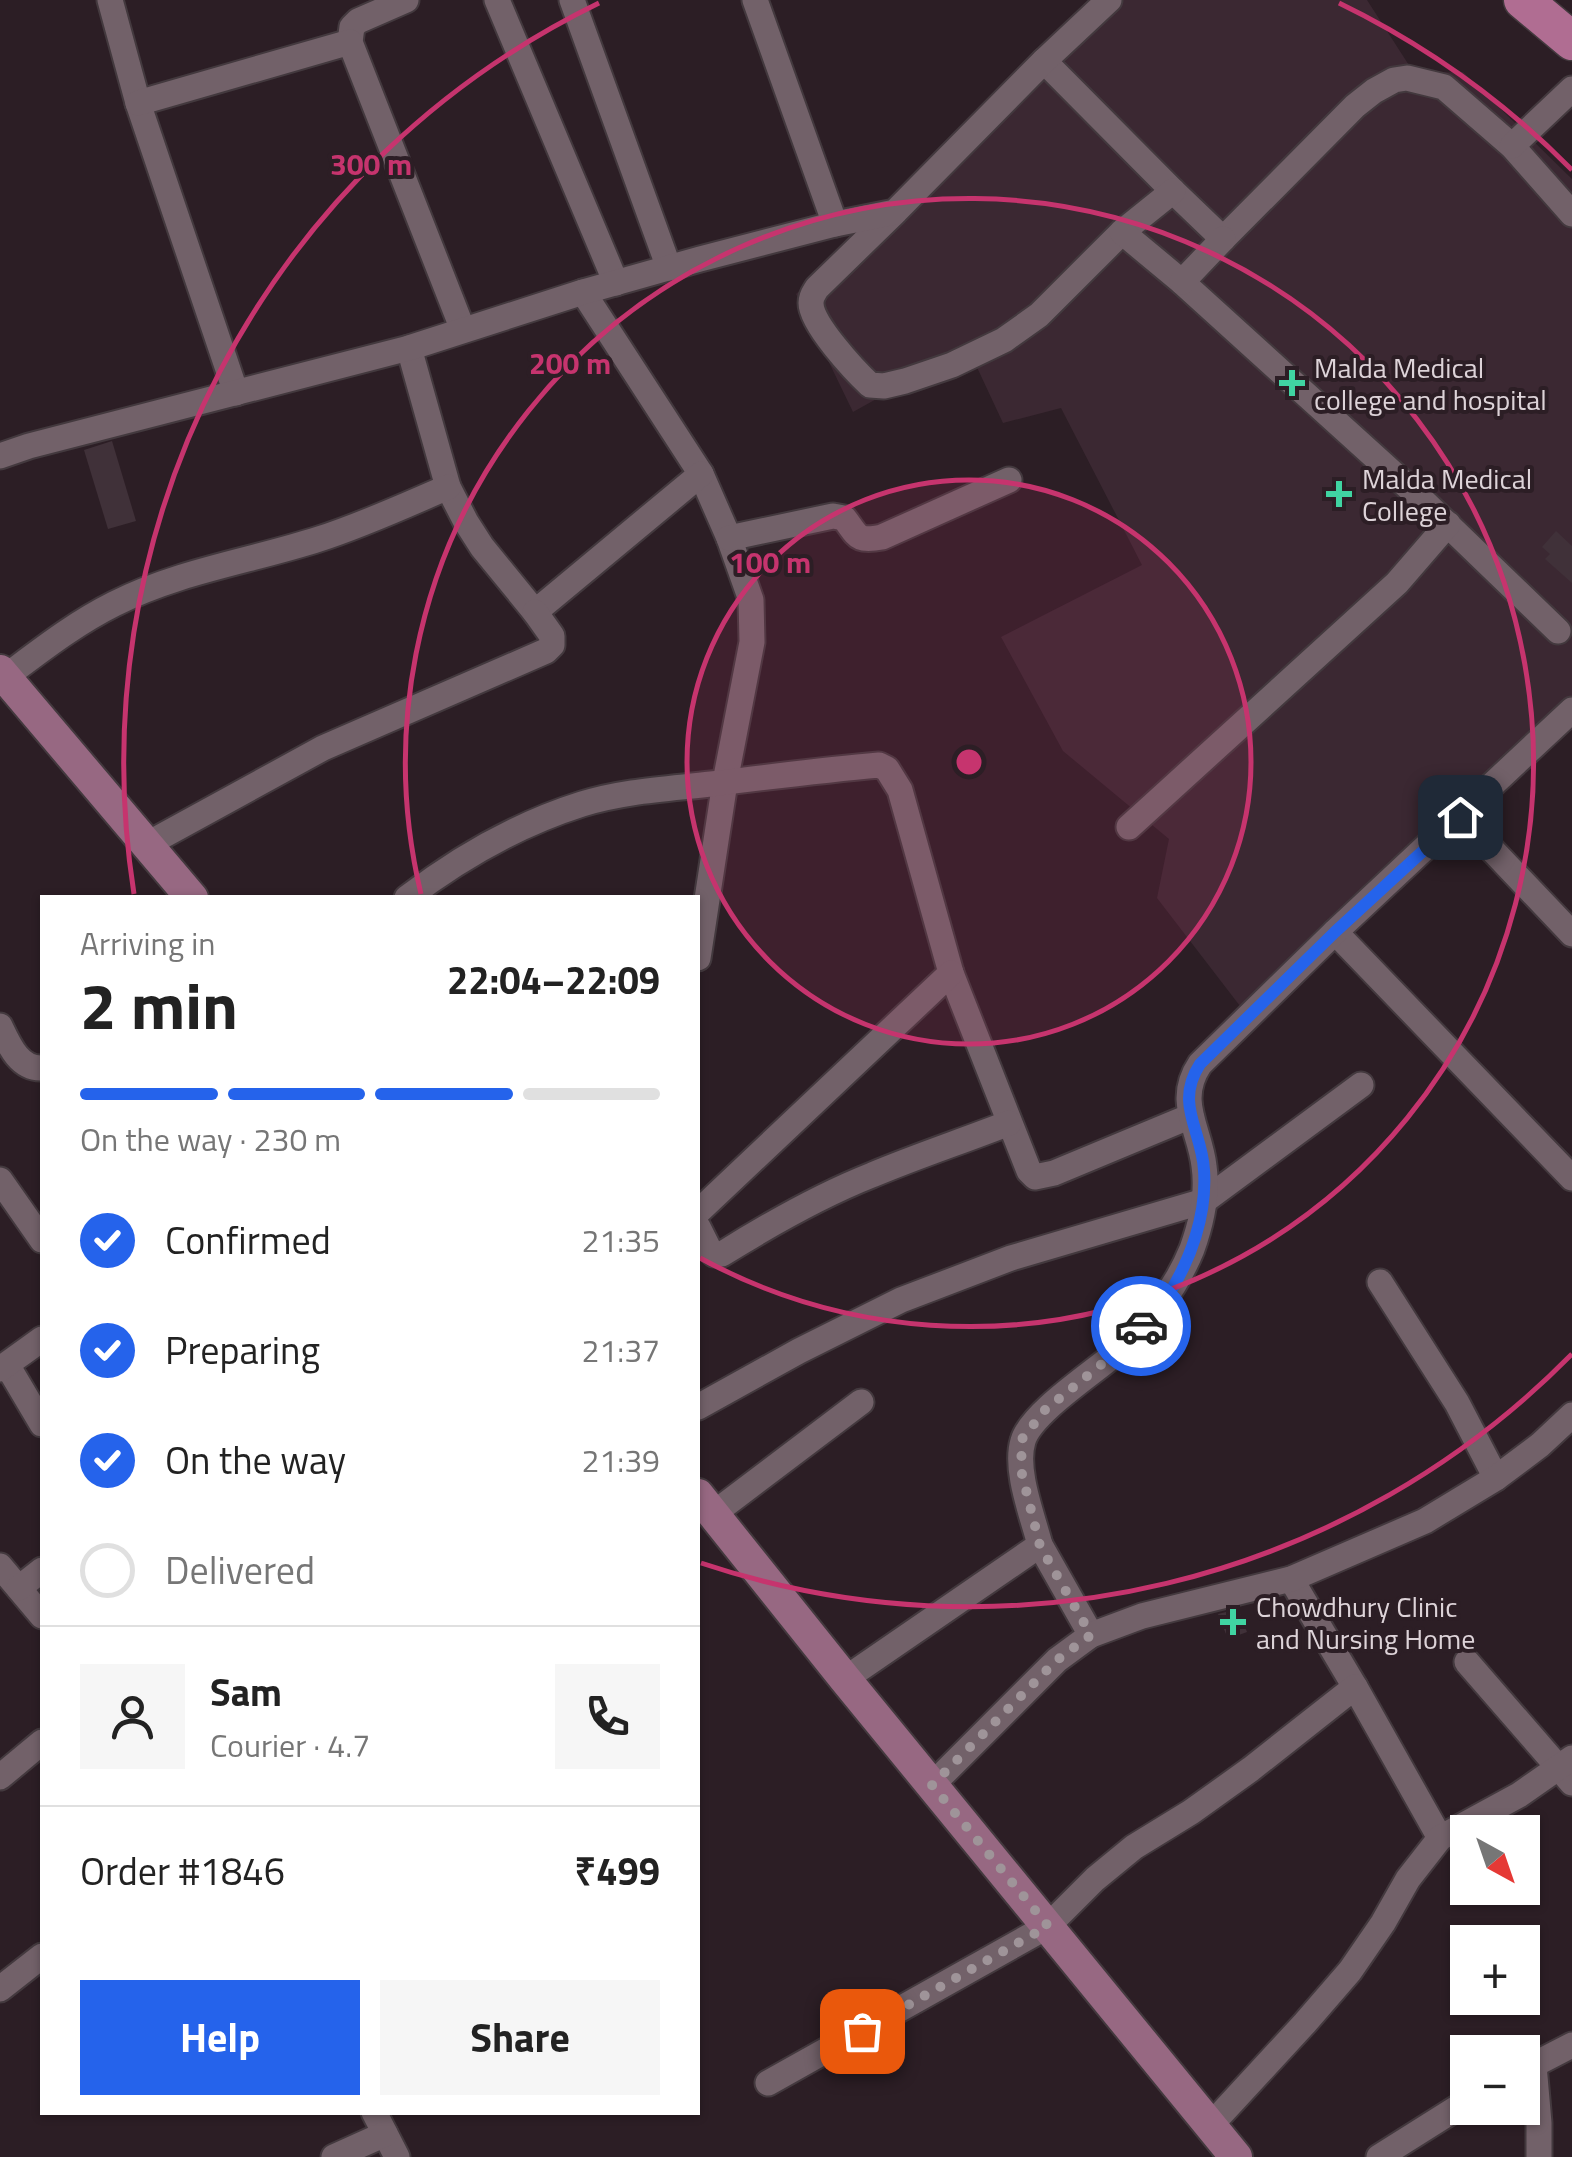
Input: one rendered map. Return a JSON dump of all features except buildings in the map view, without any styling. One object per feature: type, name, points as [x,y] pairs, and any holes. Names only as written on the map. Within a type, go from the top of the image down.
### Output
[{"type":"highway","points":[[1523,0],[1572,41]]},
{"type":"main road","points":[[3,674],[189,895]]},
{"type":"main road","points":[[705,1504],[1236,2157]]},
{"type":"street","points":[[110,0],[138,103],[236,394]]},
{"type":"street","points":[[406,0],[358,22],[352,27],[350,42],[462,330]]},
{"type":"street","points":[[497,0],[616,283]]},
{"type":"street","points":[[572,0],[669,268]]},
{"type":"street","points":[[754,0],[835,224]]},
{"type":"street","points":[[1109,0],[818,288],[810,306],[818,324],[870,385],[905,381],[952,365],[1004,340],[1039,315],[1122,232],[1173,192]]},
{"type":"street","points":[[138,103],[350,42]]},
{"type":"street","points":[[1044,61],[1223,239]]},
{"type":"street","points":[[1182,282],[1355,106],[1394,80],[1408,78],[1444,88],[1512,146],[1572,214]]},
{"type":"street","points":[[1512,146],[1572,89]]},
{"type":"street","points":[[0,456],[409,348],[669,268],[896,212]]},
{"type":"street","points":[[1122,232],[1448,524],[1558,631]]},
{"type":"street","points":[[584,292],[700,474],[729,538],[750,600],[752,642],[700,945]]},
{"type":"street","points":[[146,846],[323,748],[546,651],[552,645],[552,636],[482,547],[448,487],[409,348]]},
{"type":"street","points":[[534,612],[700,474]]},
{"type":"street","points":[[729,538],[833,516],[844,518],[859,538],[882,537],[1009,480]]},
{"type":"street","points":[[3,674],[73,626],[154,586],[320,538],[448,487]]},
{"type":"street","points":[[1129,827],[1397,583],[1448,524]]},
{"type":"street","points":[[1091,1635],[1040,1546],[1021,1470],[1022,1439],[1045,1410],[1123,1347],[1166,1298],[1192,1249],[1204,1202],[1204,1166],[1188,1098],[1190,1079],[1200,1064],[1335,932],[1572,710]]},
{"type":"street","points":[[411,895],[482,848],[580,804],[628,792],[879,764],[887,769],[900,790],[951,973],[1028,1171],[1043,1176],[1191,1116]]},
{"type":"street","points":[[1460,817],[1572,934]]},
{"type":"street","points":[[1335,932],[1572,1178]]},
{"type":"street","points":[[700,1210],[951,973]]},
{"type":"street","points":[[0,1026],[19,1058],[40,1068]]},
{"type":"street","points":[[700,1406],[902,1300],[1011,1258],[1204,1202],[1362,1085]]},
{"type":"street","points":[[700,1231],[709,1249],[722,1254],[820,1198],[1008,1124]]},
{"type":"street","points":[[0,1180],[40,1237]]},
{"type":"street","points":[[1380,1282],[1457,1403],[1496,1478]]},
{"type":"street","points":[[40,1340],[4,1367],[40,1421]]},
{"type":"street","points":[[705,1504],[862,1402]]},
{"type":"street","points":[[932,1785],[1057,1660],[1091,1635],[1142,1616],[1291,1579],[1424,1521],[1496,1478],[1540,1446],[1572,1415]]},
{"type":"street","points":[[845,1679],[1040,1546]]},
{"type":"street","points":[[0,1566],[40,1614]]},
{"type":"street","points":[[19,1588],[40,1572]]},
{"type":"street","points":[[1291,1579],[1440,1838]]},
{"type":"street","points":[[1210,2126],[1350,1972],[1408,1879],[1440,1838],[1568,1770],[1466,1662]]},
{"type":"street","points":[[768,2084],[1048,1926],[1095,1879],[1134,1848],[1251,1769],[1355,1687]]},
{"type":"street","points":[[0,1777],[40,1744]]},
{"type":"street","points":[[0,1989],[40,1958]]},
{"type":"street","points":[[1540,2062],[1572,2045]]},
{"type":"street","points":[[1379,2157],[1450,2112]]},
{"type":"street","points":[[334,2157],[383,2120]]},
{"type":"street","points":[[383,2120],[397,2157]]},
{"type":"street","points":[[383,2120],[414,2157]]},
{"type":"street","points":[[1540,2125],[1540,2157]]},
{"type":"shaded area","name":"Malda Medical College","points":[[1120,0],[1367,0],[1414,73],[1463,72],[1572,179],[1572,697],[1240,1006],[1157,898],[1169,839],[1063,751],[1001,637],[1142,565],[1061,408],[1003,423],[968,348],[853,412],[796,294]]},
{"type":"way so far","points":[[862,2031],[1048,1926],[932,1785],[1057,1660],[1091,1635],[1040,1546],[1021,1470],[1022,1439],[1045,1410],[1123,1347],[1141,1326]]},
{"type":"place","name":"Malda Medical college and hospital","points":[[1292,383]]},
{"type":"place","name":"Malda Medical College","points":[[1339,494]]},
{"type":"place","name":"Chowdhury Clinic and Nursing Home","points":[[1233,1622]]},
{"type":"route","points":[[1141,1326],[1166,1298],[1192,1249],[1204,1202],[1204,1166],[1188,1098],[1190,1079],[1200,1064],[1335,932],[1460,817]]}]
